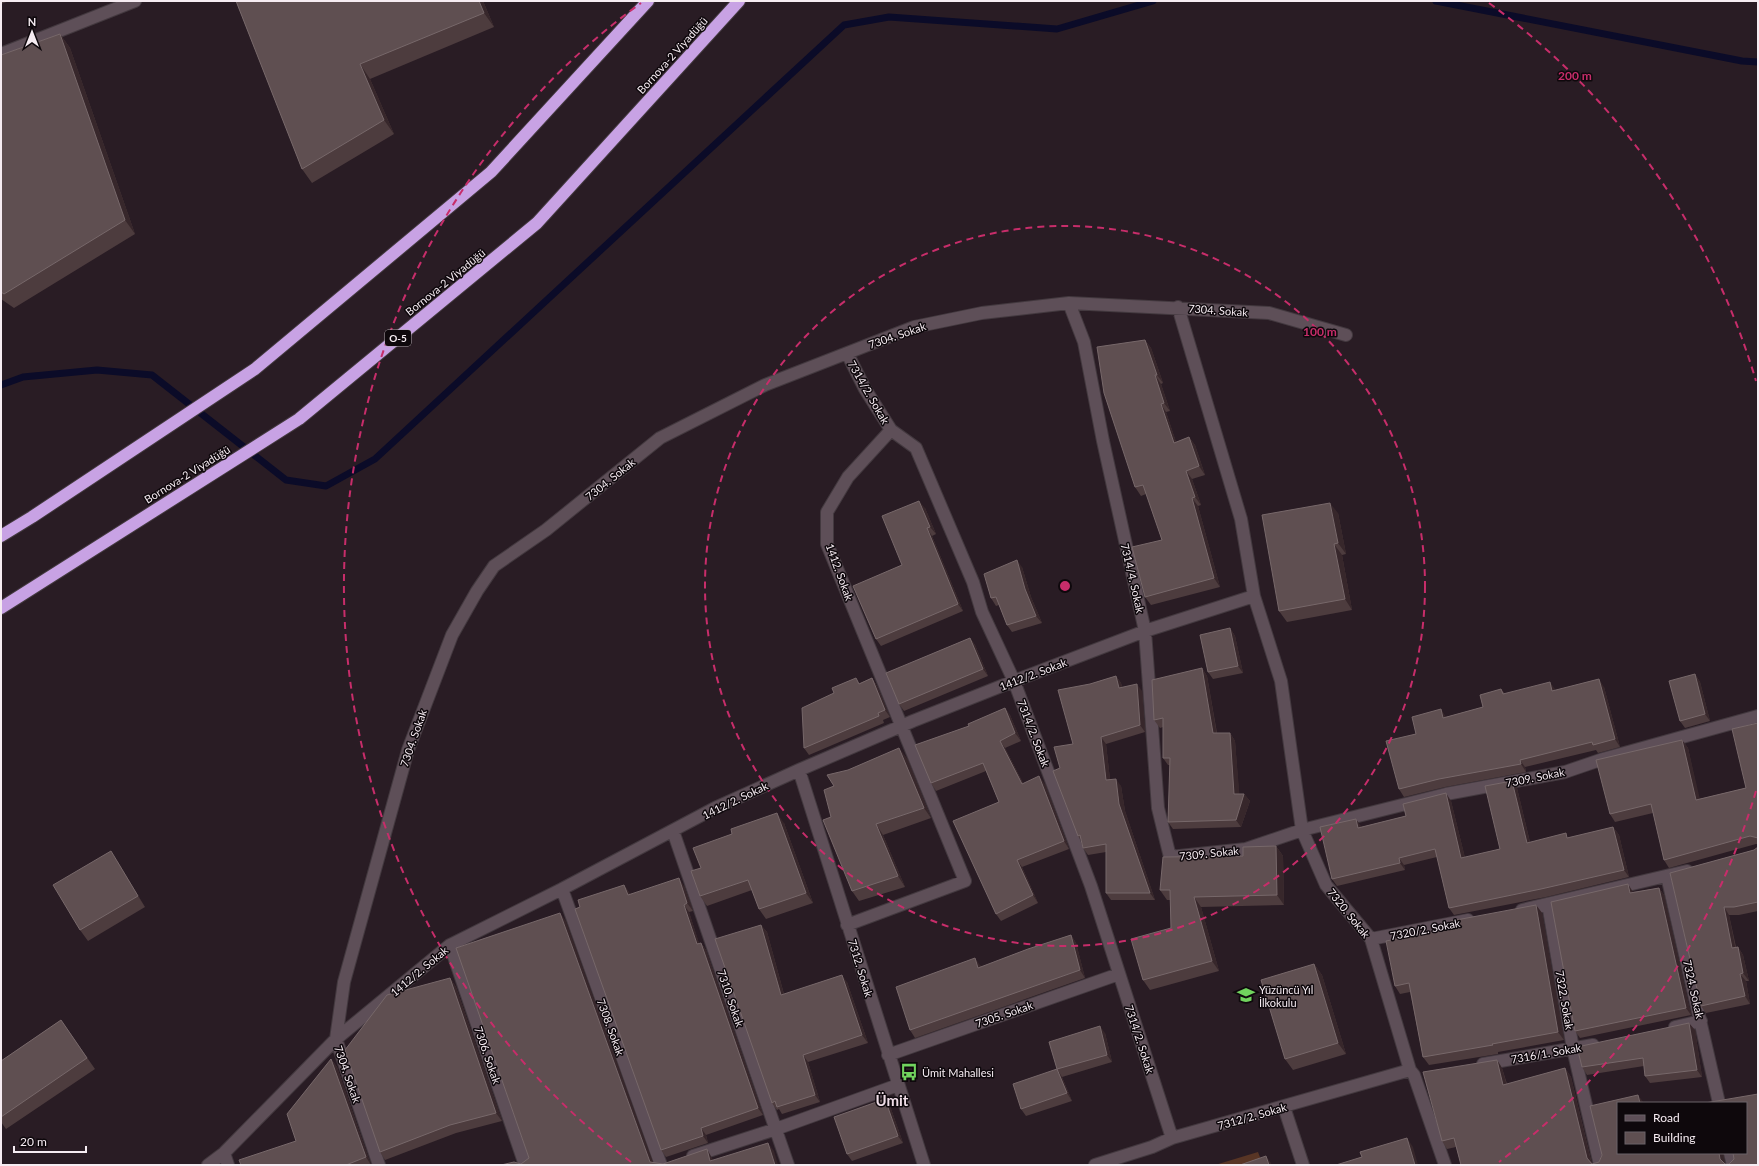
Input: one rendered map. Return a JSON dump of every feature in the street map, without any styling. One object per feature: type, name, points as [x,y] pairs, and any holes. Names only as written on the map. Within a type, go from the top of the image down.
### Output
[{"type":"highway","points":[[1,536],[255,369],[491,172],[648,1]]},
{"type":"highway","name":"Bornova-2 Viyadüğü","points":[[1,608],[299,419],[537,223],[739,1]]},
{"type":"street","points":[[1,54],[135,1]]},
{"type":"street","name":"7304. Sokak","points":[[379,1165],[336,1040],[344,982],[408,750],[452,635],[477,591],[494,566],[546,530],[660,438],[765,385],[914,327],[982,313],[1069,303],[1178,307],[1269,313],[1346,335]]},
{"type":"street","name":"7314/4. Sokak","points":[[1069,303],[1084,342],[1103,441],[1145,631],[1158,808],[1170,857]]},
{"type":"street","points":[[1178,307],[1241,519],[1254,596]]},
{"type":"street","name":"7314/2. Sokak","points":[[847,353],[865,389],[891,430],[916,448],[973,582],[982,612],[1014,681],[1091,886],[1172,1138]]},
{"type":"street","name":"1412. Sokak","points":[[848,926],[964,881],[827,544],[827,512],[848,477],[891,430]]},
{"type":"street","name":"1412/2. Sokak","points":[[208,1165],[224,1153],[336,1040],[450,945],[562,889],[715,808],[799,770],[1014,681],[1145,631],[1254,596]]},
{"type":"street","name":"7320. Sokak","points":[[1254,596],[1281,681],[1302,830],[1326,885],[1371,940],[1412,1073],[1445,1165]]},
{"type":"street","name":"7309. Sokak","points":[[1170,857],[1246,849],[1302,830],[1446,794],[1565,772],[1603,759],[1758,716]]},
{"type":"street","name":"7312. Sokak","points":[[799,770],[888,1056],[924,1165]]},
{"type":"street","name":"7310. Sokak","points":[[674,831],[788,1165]]},
{"type":"street","points":[[1510,912],[1697,868]]},
{"type":"street","name":"7324. Sokak","points":[[1667,876],[1719,1102]]},
{"type":"street","name":"7308. Sokak","points":[[562,889],[661,1165]]},
{"type":"street","name":"7322. Sokak","points":[[1548,904],[1573,1049],[1600,1165]]},
{"type":"street","name":"7320/2. Sokak","points":[[1371,940],[1479,918]]},
{"type":"street","name":"7306. Sokak","points":[[450,945],[525,1165]]},
{"type":"street","name":"7305. Sokak","points":[[888,1056],[1119,974]]},
{"type":"street","points":[[1663,1029],[1701,1021]]},
{"type":"street","name":"7316/1. Sokak","points":[[1475,1065],[1573,1049],[1603,1042]]},
{"type":"street","points":[[1412,1073],[1430,1073]]},
{"type":"street","name":"7312/2. Sokak","points":[[1095,1165],[1152,1148],[1172,1138],[1412,1073]]},
{"type":"street","points":[[674,1163],[776,1130],[898,1085]]},
{"type":"street","points":[[1284,1107],[1303,1165]]},
{"type":"street","points":[[224,1153],[228,1165]]},
{"type":"street","points":[[1730,1154],[1733,1165]]},
{"type":"shaded area","points":[[1258,1152],[1263,1165],[1215,1165]]},
{"type":"building","points":[[236,1],[479,1],[484,13],[360,64],[384,120],[302,169]]},
{"type":"building","points":[[60,34],[125,220],[4,294],[1,292],[1,55]]},
{"type":"building","points":[[1145,340],[1157,375],[1155,375],[1164,403],[1161,404],[1174,443],[1189,437],[1199,466],[1186,471],[1195,497],[1192,498],[1214,578],[1145,597],[1132,547],[1162,540],[1143,485],[1135,487],[1104,393],[1097,347]]},
{"type":"building","points":[[919,501],[930,527],[927,528],[958,604],[876,639],[853,586],[902,565],[882,516]]},
{"type":"building","points":[[1330,503],[1338,543],[1334,544],[1345,599],[1279,611],[1262,515]]},
{"type":"building","points":[[1017,560],[1025,589],[1036,616],[1007,625],[996,597],[991,598],[984,574]]},
{"type":"building","points":[[1230,628],[1238,666],[1208,672],[1200,635]]},
{"type":"building","points":[[970,638],[983,669],[899,704],[886,673]]},
{"type":"building","points":[[1202,668],[1213,733],[1230,733],[1234,794],[1244,794],[1236,820],[1168,822],[1170,758],[1163,758],[1163,718],[1154,720],[1152,680]]},
{"type":"building","points":[[1695,674],[1705,714],[1680,721],[1669,681]]},
{"type":"building","points":[[1116,676],[1119,688],[1137,684],[1140,725],[1101,737],[1106,780],[1116,779],[1119,804],[1150,893],[1106,893],[1106,844],[1083,848],[1080,835],[1078,836],[1053,771],[1060,768],[1054,747],[1073,744],[1058,690],[1090,684]]},
{"type":"building","points":[[856,678],[859,684],[872,678],[885,710],[878,713],[879,716],[804,748],[802,708],[834,693],[832,688]]},
{"type":"building","points":[[1599,679],[1615,739],[1593,745],[1592,742],[1520,760],[1521,764],[1439,779],[1399,789],[1386,741],[1416,734],[1412,717],[1441,709],[1443,718],[1483,707],[1480,695],[1501,689],[1503,694],[1550,682],[1552,691]]},
{"type":"building","points":[[1005,708],[1015,733],[1000,741],[1022,784],[1039,776],[1064,841],[1017,860],[1033,895],[996,914],[953,821],[999,802],[983,763],[931,783],[915,745],[969,726],[968,724]]},
{"type":"building","points":[[1758,723],[1758,838],[1750,836],[1664,860],[1651,804],[1610,814],[1596,760],[1682,740],[1696,800],[1746,788],[1732,729]]},
{"type":"building","points":[[899,748],[924,808],[876,824],[898,876],[852,891],[823,820],[831,817],[824,790],[834,786],[827,775],[848,770]]},
{"type":"building","points":[[1512,781],[1527,843],[1566,833],[1567,838],[1613,827],[1624,870],[1449,908],[1435,849],[1399,858],[1400,863],[1332,879],[1320,827],[1356,819],[1358,828],[1406,816],[1403,804],[1446,793],[1461,858],[1500,849],[1485,786]]},
{"type":"building","points":[[777,813],[806,893],[759,909],[748,880],[700,896],[691,871],[701,868],[693,848],[732,834],[731,829]]},
{"type":"building","points":[[1276,846],[1277,895],[1194,897],[1212,961],[1143,980],[1131,939],[1171,928],[1170,890],[1160,890],[1163,857],[1243,856],[1243,847]]},
{"type":"building","points":[[1758,847],[1758,902],[1734,907],[1724,907],[1732,948],[1738,947],[1743,973],[1740,974],[1745,996],[1701,1006],[1670,873],[1754,850]]},
{"type":"building","points":[[111,851],[138,896],[80,930],[53,885]]},
{"type":"building","points":[[679,878],[687,903],[684,905],[697,944],[701,943],[758,1108],[701,1128],[703,1136],[661,1150],[575,909],[580,907],[578,900],[624,885],[628,895]]},
{"type":"building","points":[[1628,884],[1630,893],[1659,888],[1686,1008],[1575,1031],[1551,902]]},
{"type":"building","points":[[1536,905],[1558,1032],[1423,1057],[1409,983],[1395,986],[1386,941],[1453,928],[1451,921]]},
{"type":"building","points":[[560,913],[650,1162],[663,1164],[707,1149],[710,1161],[768,1143],[775,1165],[501,1165],[514,1162],[521,1164],[529,1158],[456,948]]},
{"type":"building","points":[[761,925],[781,995],[842,975],[862,1035],[803,1055],[815,1095],[777,1107],[775,1101],[772,1103],[715,939]]},
{"type":"building","points":[[1071,935],[1080,970],[910,1030],[896,987],[975,958],[978,968]]},
{"type":"building","points":[[1314,964],[1338,1043],[1285,1059],[1261,980]]},
{"type":"building","points":[[450,978],[496,1113],[450,1125],[380,1152],[345,1050],[387,995]]},
{"type":"building","points":[[61,1020],[87,1058],[1,1117],[1,1061]]},
{"type":"building","points":[[1689,1023],[1697,1070],[1645,1076],[1643,1058],[1582,1067],[1577,1047]]},
{"type":"building","points":[[1100,1026],[1107,1055],[1057,1069],[1049,1042]]},
{"type":"building","points":[[331,1059],[366,1157],[346,1165],[241,1165],[239,1160],[296,1141],[287,1114]]},
{"type":"building","points":[[1497,1060],[1503,1085],[1565,1068],[1587,1158],[1592,1164],[1599,1162],[1602,1155],[1590,1106],[1638,1095],[1640,1102],[1617,1102],[1617,1154],[1719,1154],[1720,1159],[1725,1164],[1729,1164],[1734,1159],[1733,1154],[1747,1154],[1747,1102],[1711,1102],[1758,1094],[1758,1165],[1461,1165],[1454,1138],[1442,1141],[1423,1072]]},
{"type":"building","points":[[1057,1069],[1067,1093],[1021,1109],[1013,1084]]},
{"type":"building","points":[[885,1099],[898,1136],[847,1154],[834,1117]]},
{"type":"building","points":[[1407,1138],[1415,1165],[1336,1165],[1362,1157],[1360,1152]]},
{"type":"building","points":[[1266,1156],[1269,1165],[1240,1165]]},
{"type":"waterway","points":[[1,385],[23,377],[97,370],[152,375],[286,480],[326,486],[375,459],[844,25],[889,17],[1057,29],[1153,1]]},
{"type":"waterway","points":[[1436,1],[1742,61],[1758,62]]},
{"type":"place","name":"Yüzüncü Yıl İlkokulu","points":[[1246,995]]},
{"type":"place","name":"Ümit Mahallesi","points":[[909,1072]]},
{"type":"district","name":"Ümit","points":[[892,1100]]}]
